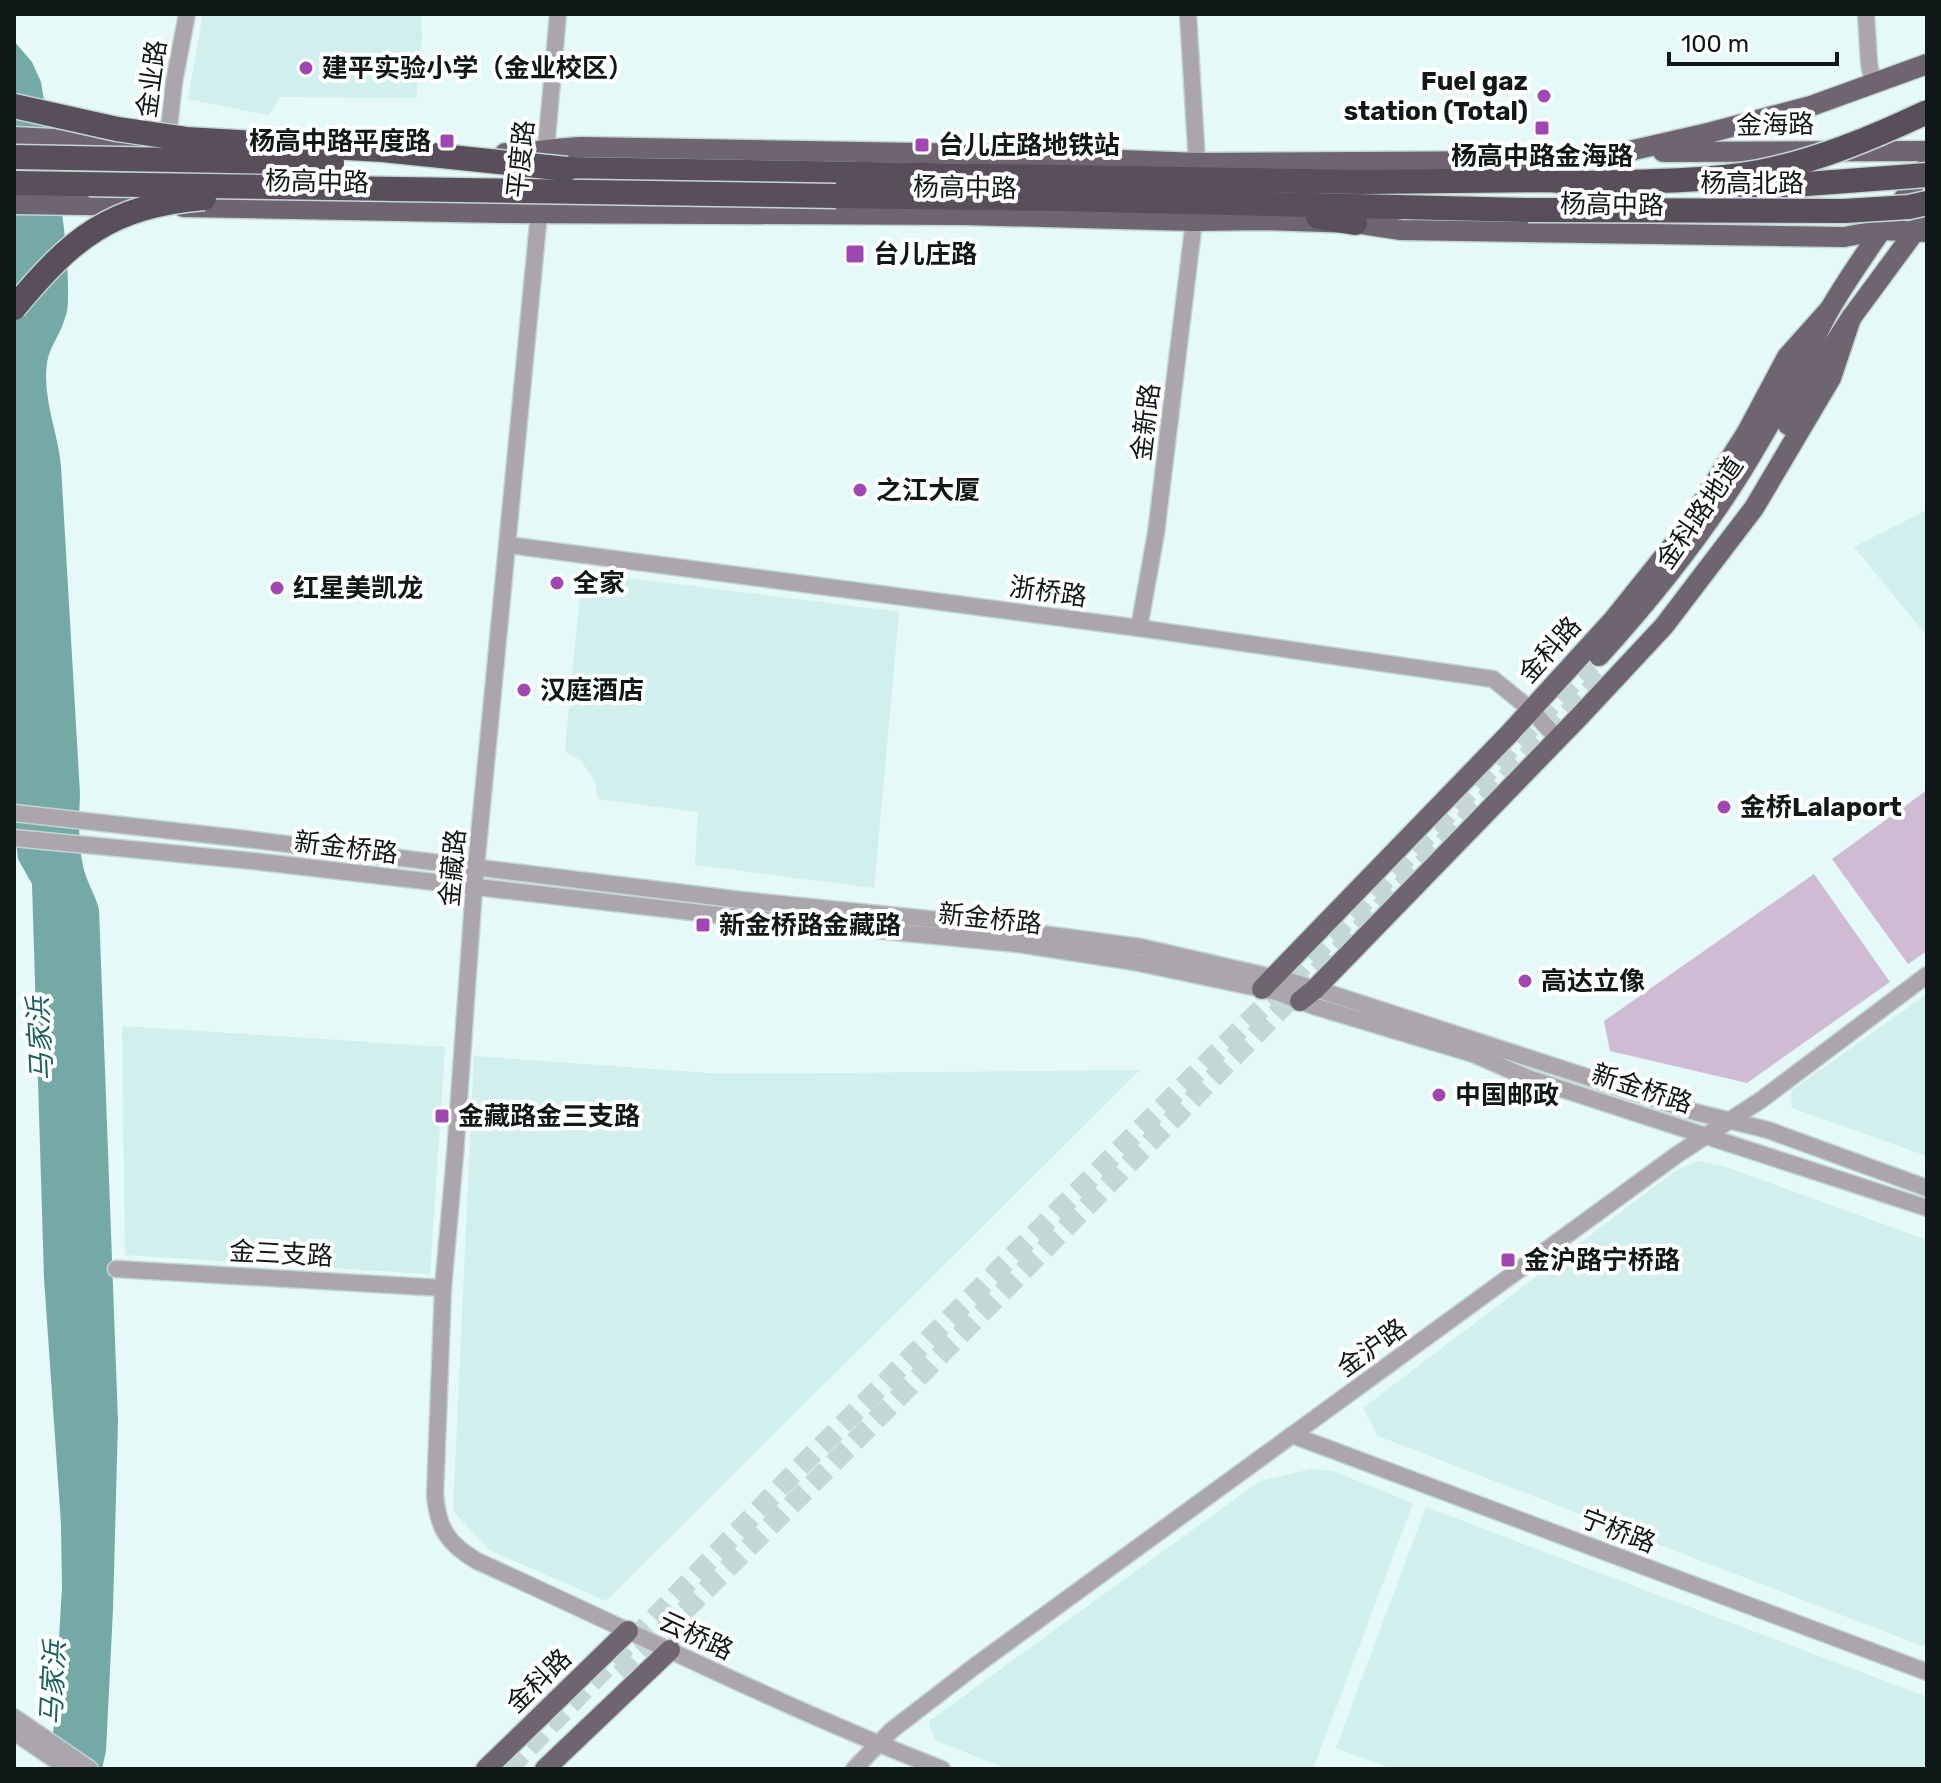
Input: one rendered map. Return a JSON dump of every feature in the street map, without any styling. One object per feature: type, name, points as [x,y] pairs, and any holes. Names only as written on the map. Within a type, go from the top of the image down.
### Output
[{"type":"highway","points":[[14,106],[117,129],[186,139],[383,150],[567,169]]},
{"type":"highway","name":"杨高北路","points":[[1587,183],[1694,178],[1760,171],[1809,159],[1866,139],[1927,112]]},
{"type":"highway","name":"杨高中路","points":[[14,157],[567,169],[1117,201],[1326,204]]},
{"type":"highway","points":[[938,175],[1133,160]]},
{"type":"highway","name":"杨高中路","points":[[14,183],[462,190],[836,184],[938,175],[1361,182],[1548,180],[1587,183]]},
{"type":"highway","points":[[1587,183],[1793,185],[1927,175]]},
{"type":"highway","points":[[14,308],[59,257],[79,240],[103,224],[156,205],[247,194],[462,190]]},
{"type":"highway","points":[[964,215],[1117,201]]},
{"type":"highway","points":[[1240,203],[1355,223]]},
{"type":"highway","name":"杨高北路","points":[[1326,204],[1528,210],[1844,211],[1927,203]]},
{"type":"highway","points":[[1844,211],[1924,223]]},
{"type":"main road","name":"杨高北路","points":[[1625,152],[1811,106],[1872,77],[1927,64]]},
{"type":"main road","name":"杨高中路","points":[[14,137],[167,151],[446,154],[532,153],[597,147],[1133,160],[1197,155],[1546,161],[1625,152]]},
{"type":"main road","name":"金海路","points":[[1625,152],[1927,151]]},
{"type":"main road","name":"金科路","points":[[1268,983],[1531,710],[1613,620],[1682,534],[1747,432],[1787,357],[1829,310],[1927,166]]},
{"type":"main road","name":"杨高中路","points":[[14,204],[1264,220],[1355,223],[1401,230],[1814,237],[1844,237],[1924,223]]},
{"type":"main road","points":[[1810,368],[1924,223]]},
{"type":"main road","name":"金科路","points":[[1810,368],[1829,310]]},
{"type":"main road","points":[[1308,995],[1664,626],[1754,508],[1831,378],[1851,318]]},
{"type":"main road","name":"金科路地道","points":[[1598,668],[1665,606],[1728,524],[1768,459],[1810,368]]},
{"type":"main road","name":"金科路","points":[[486,1769],[628,1631]]},
{"type":"main road","points":[[545,1769],[670,1650]]},
{"type":"street","name":"金业路","points":[[167,151],[174,82],[187,14]]},
{"type":"street","name":"平度路","points":[[539,213],[558,14]]},
{"type":"street","points":[[1188,14],[1197,155]]},
{"type":"street","points":[[1866,14],[1872,77]]},
{"type":"street","name":"金藏路","points":[[442,1529],[436,1512],[435,1495],[443,1288],[474,888],[539,213]]},
{"type":"street","name":"金新路","points":[[1139,628],[1156,533],[1194,221]]},
{"type":"street","name":"浙桥路","points":[[508,545],[1139,628],[1493,679],[1531,710],[1558,739]]},
{"type":"street","name":"新金桥路","points":[[14,813],[741,900],[939,920],[1141,947],[1268,983],[1277,992],[1308,995],[1695,1112],[1768,1130],[1927,1188]]},
{"type":"street","name":"新金桥路","points":[[14,838],[253,861],[724,916],[1018,944],[1268,983]]},
{"type":"street","name":"金沪路","points":[[854,1769],[877,1743],[975,1666],[1706,1135],[1761,1100],[1927,975]]},
{"type":"street","name":"新金桥路","points":[[1308,995],[1473,1054],[1528,1078],[1927,1208]]},
{"type":"street","name":"金三支路","points":[[116,1269],[443,1288]]},
{"type":"street","name":"宁桥路","points":[[1292,1435],[1927,1672]]},
{"type":"street","name":"云桥路","points":[[442,1529],[462,1552],[477,1561],[877,1743],[942,1769]]},
{"type":"street","points":[[16,1724],[68,1769]]},
{"type":"street","points":[[16,1724],[90,1769]]},
{"type":"shaded area","name":"建平实验小学（金业校区）","points":[[203,14],[421,14],[422,39],[416,98],[280,97],[269,115],[188,99]]},
{"type":"shaded area","points":[[1927,510],[1927,636],[1854,547]]},
{"type":"shaded area","points":[[582,572],[899,612],[874,888],[695,865],[698,812],[598,799],[594,779],[581,761],[565,751]]},
{"type":"shaded area","points":[[1927,790],[1927,951],[1908,964],[1832,859]]},
{"type":"shaded area","points":[[1814,874],[1890,982],[1747,1083],[1610,1051],[1604,1021]]},
{"type":"shaded area","points":[[1927,994],[1927,1156],[1792,1108],[1791,1091]]},
{"type":"shaded area","points":[[122,1026],[445,1047],[430,1274],[125,1255]]},
{"type":"shaded area","points":[[474,1056],[723,1074],[1140,1070],[606,1601],[489,1550],[453,1511]]},
{"type":"shaded area","points":[[1698,1161],[1726,1167],[1927,1240],[1927,1642],[1922,1646],[1378,1436],[1363,1408],[1675,1171]]},
{"type":"shaded area","points":[[1311,1469],[1333,1471],[1413,1503],[1313,1769],[1007,1769],[935,1740],[928,1722],[1260,1481]]},
{"type":"shaded area","points":[[1426,1507],[1927,1697],[1927,1769],[1392,1769],[1336,1748]]},
{"type":"water","name":"马家浜","points":[[14,41],[32,62],[41,82],[59,188],[67,267],[67,312],[48,357],[46,376],[61,466],[80,794],[80,848],[84,872],[99,909],[118,1421],[113,1609],[106,1751],[102,1769],[51,1769],[62,1588],[61,1524],[44,1278],[32,884],[18,859],[14,824]]},
{"type":"tunnel","points":[[508,1769],[798,1469],[1289,981],[1591,664]]},
{"type":"tunnel","points":[[620,1674],[1024,1270],[1606,673]]},
{"type":"place","name":"建平实验小学（金业校区）","points":[[306,68]]},
{"type":"place","name":"Fuel gaz station (Total)","points":[[1544,96]]},
{"type":"place","name":"杨高中路金海路","points":[[1542,128]]},
{"type":"place","name":"杨高中路平度路","points":[[447,141]]},
{"type":"place","name":"台儿庄路地铁站","points":[[922,145]]},
{"type":"place","name":"台儿庄路","points":[[855,254]]},
{"type":"place","name":"之江大厦","points":[[860,490]]},
{"type":"place","name":"全家","points":[[557,583]]},
{"type":"place","name":"红星美凯龙","points":[[277,588]]},
{"type":"place","name":"汉庭酒店","points":[[524,690]]},
{"type":"place","name":"金桥Lalaport","points":[[1724,807]]},
{"type":"place","name":"新金桥路金藏路","points":[[703,925]]},
{"type":"place","name":"高达立像","points":[[1525,981]]},
{"type":"place","name":"中国邮政","points":[[1439,1095]]},
{"type":"place","name":"金藏路金三支路","points":[[442,1116]]},
{"type":"place","name":"金沪路宁桥路","points":[[1508,1260]]}]
